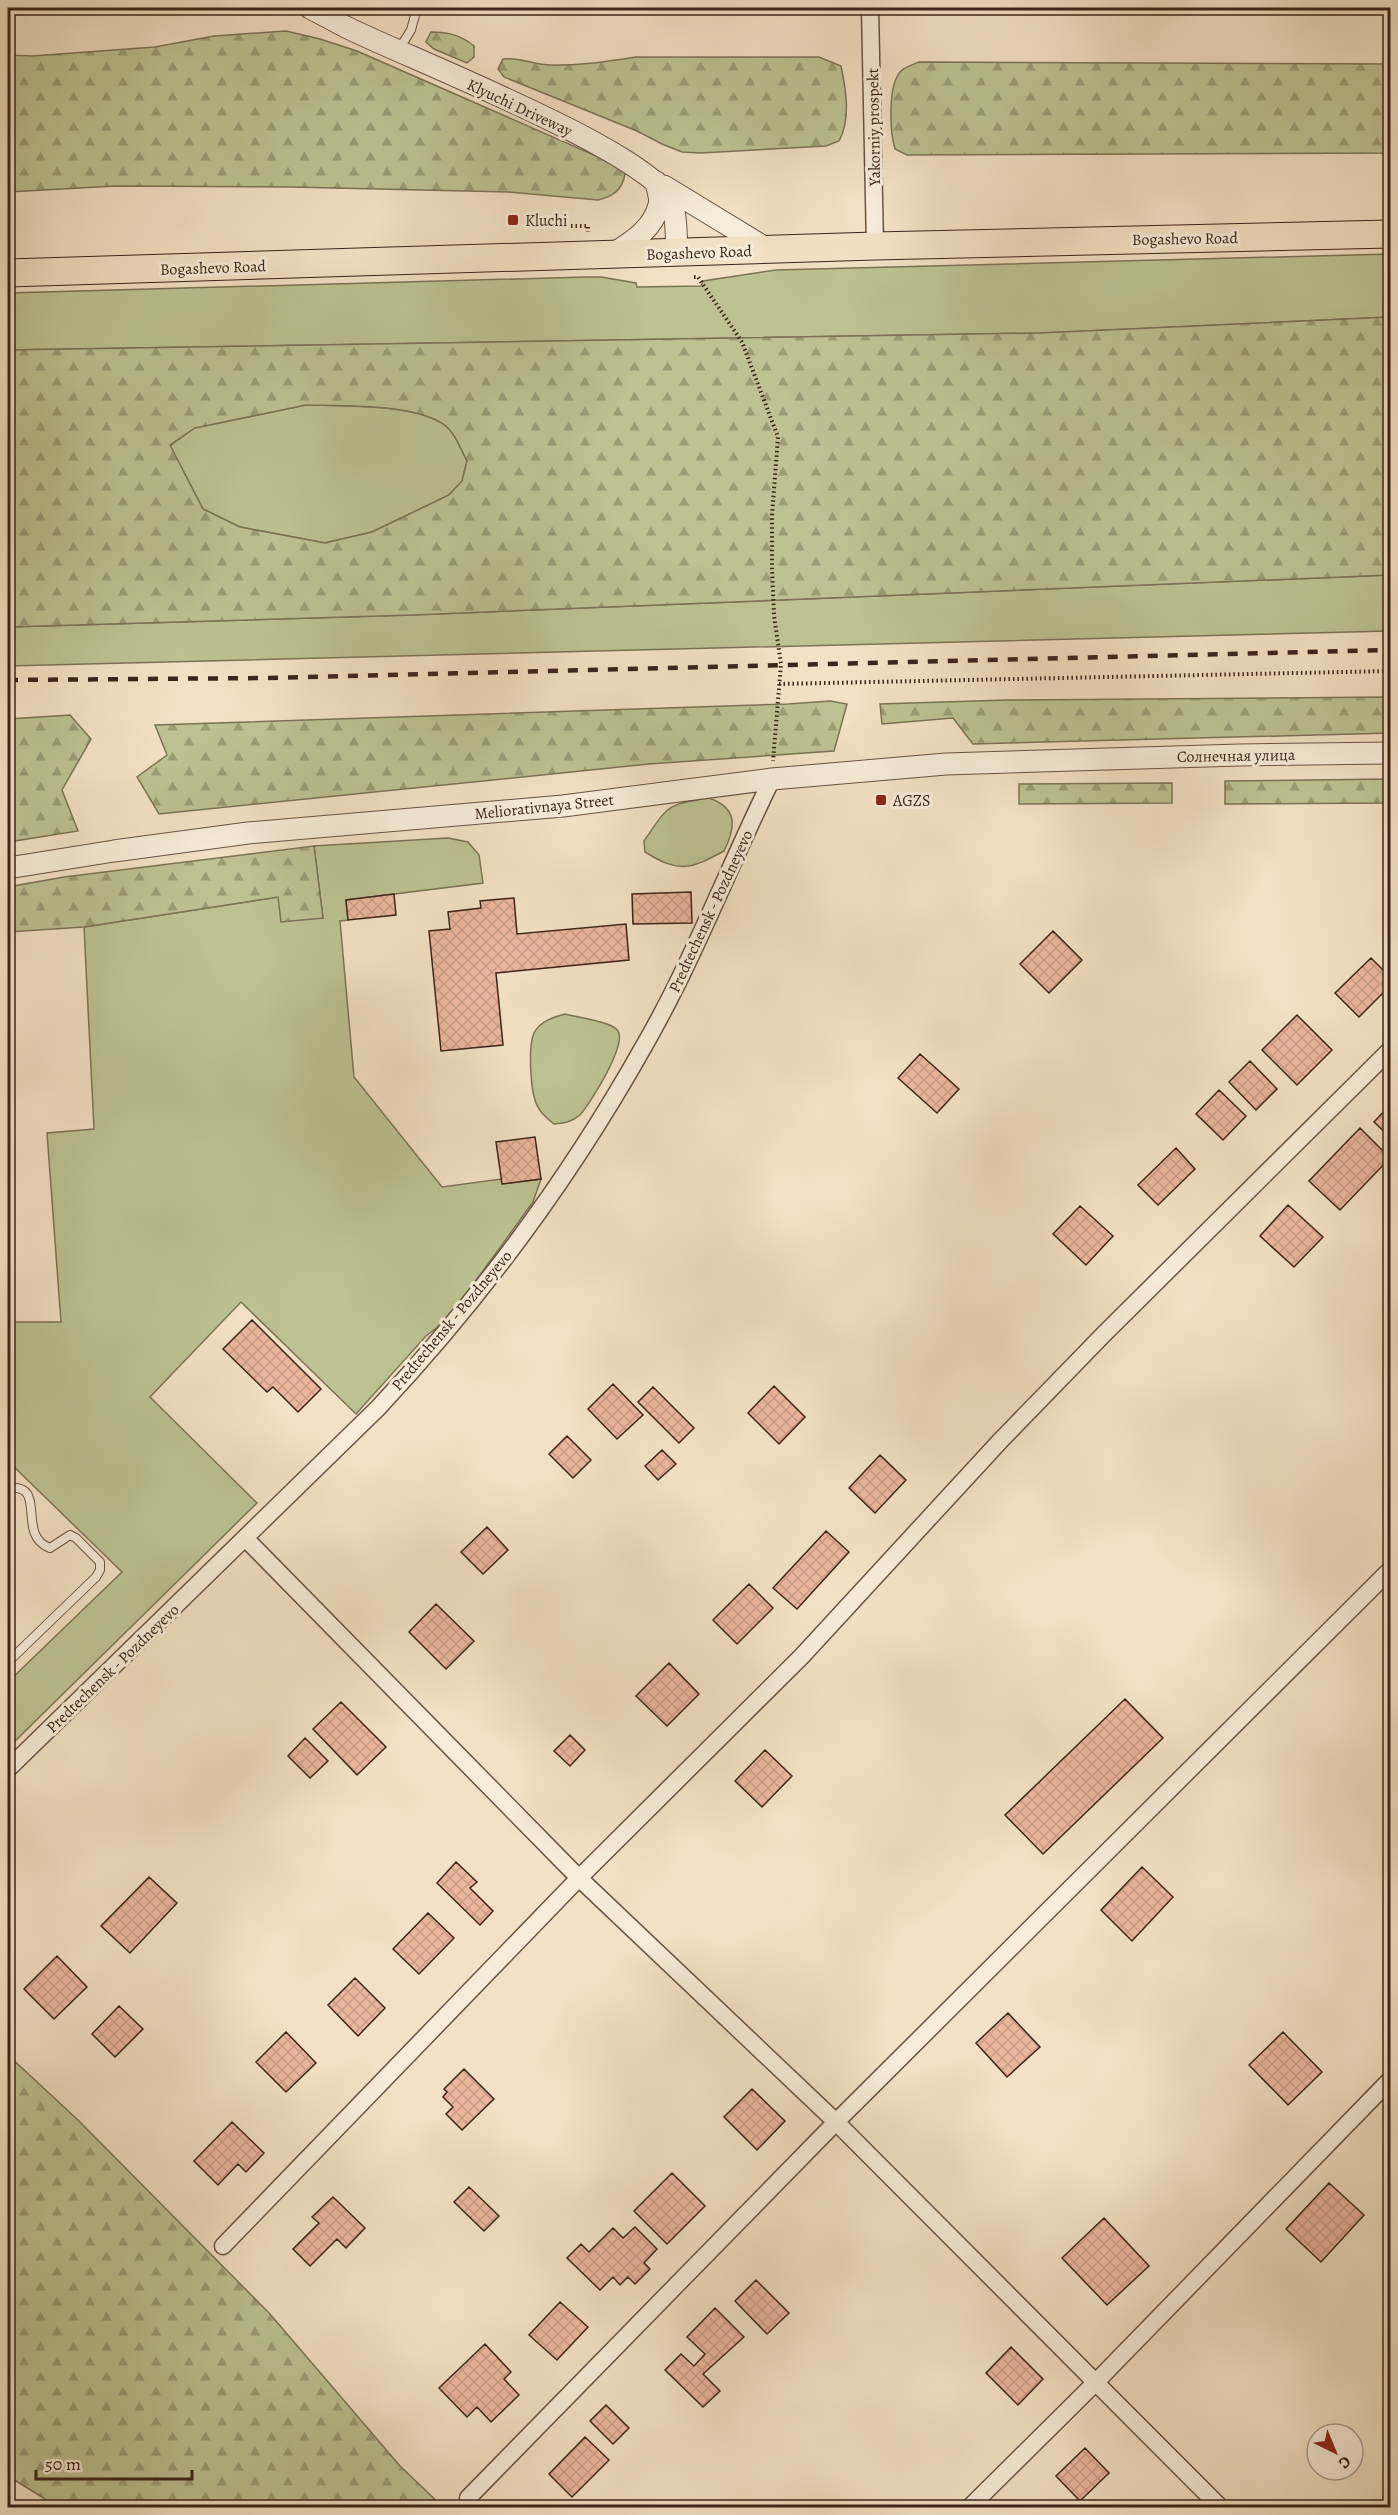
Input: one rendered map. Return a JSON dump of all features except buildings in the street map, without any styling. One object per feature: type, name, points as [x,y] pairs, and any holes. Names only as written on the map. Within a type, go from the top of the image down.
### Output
[{"type":"main road","name":"Bogashevo Road","points":[[8,273],[875,246],[1390,234]]},
{"type":"street","name":"Yakorniy prospekt","points":[[870,8],[875,246]]},
{"type":"street","name":"Klyuchi Driveway","points":[[316,9],[346,27],[597,143],[656,182],[672,203],[677,253]]},
{"type":"street","points":[[656,182],[769,249]]},
{"type":"street","points":[[611,255],[633,242],[649,226],[660,204],[656,182]]},
{"type":"street","name":"Солнечная улица","points":[[1082,759],[1390,753]]},
{"type":"street","name":"Meliorativnaya Street","points":[[8,868],[114,850],[248,833],[563,806],[771,779],[946,764],[1082,759]]},
{"type":"street","name":"Predtechensk - Pozdneyevo","points":[[8,1769],[246,1539],[410,1374],[492,1274],[567,1171],[644,1047],[667,1004],[771,779]]},
{"type":"street","points":[[223,2246],[579,1878],[802,1656],[1001,1440],[1390,1050]]},
{"type":"street","points":[[246,1539],[579,1878],[836,2122],[1221,2508]]},
{"type":"street","points":[[468,2498],[836,2122],[1390,1570]]},
{"type":"street","points":[[969,2508],[1096,2382],[1390,2080]]},
{"type":"lane","points":[[398,51],[411,30],[417,8]]},
{"type":"lane","points":[[8,1488],[23,1489],[29,1494],[32,1502],[30,1514],[35,1537],[44,1546],[50,1548],[56,1546],[70,1535],[100,1562],[100,1570],[96,1577],[8,1662]]},
{"type":"path","points":[[535,225],[588,226],[588,236]]},
{"type":"path","points":[[698,277],[742,342],[778,436],[772,515],[772,569],[774,616],[781,664],[771,779]]},
{"type":"path","points":[[779,684],[1390,671]]},
{"type":"green space","points":[[286,31],[357,51],[619,166],[625,174],[622,184],[613,194],[598,200],[509,192],[291,187],[116,186],[8,192],[8,55],[32,56],[155,47],[214,36]]},
{"type":"green space","points":[[431,32],[464,39],[474,46],[474,57],[467,63],[434,49],[426,42]]},
{"type":"green space","points":[[637,57],[819,57],[841,66],[846,104],[843,132],[839,141],[826,146],[682,152],[637,131],[504,77],[498,69],[503,59],[562,65]]},
{"type":"green space","points":[[919,62],[1390,64],[1390,153],[907,155],[895,149],[891,120],[892,96],[897,76],[902,70]]},
{"type":"green space","points":[[1390,254],[1390,317],[1040,333],[8,350],[8,293],[585,277],[601,277],[636,283],[637,287],[701,286],[703,281],[776,270]]},
{"type":"green space","points":[[1390,317],[1390,575],[413,615],[8,627],[8,350],[1040,333]],"holes":[[[306,405],[360,406],[402,410],[421,414],[437,421],[452,432],[467,461],[462,481],[449,495],[372,532],[325,543],[240,527],[203,509],[170,445],[195,428]]]},
{"type":"green space","points":[[306,405],[360,406],[402,410],[421,414],[437,421],[452,432],[467,461],[462,481],[449,495],[372,532],[325,543],[240,527],[203,509],[170,446],[194,428]]},
{"type":"green space","points":[[1390,575],[1390,631],[8,666],[8,627],[413,615]]},
{"type":"green space","points":[[1390,697],[1390,733],[973,744],[953,718],[882,724],[880,704],[1007,700]]},
{"type":"green space","points":[[830,701],[847,704],[834,751],[649,764],[159,814],[137,777],[167,755],[155,725]]},
{"type":"green space","points":[[70,715],[91,739],[62,790],[78,831],[8,842],[8,719]]},
{"type":"green space","points":[[1390,779],[1390,803],[1225,804],[1225,781]]},
{"type":"green space","points":[[1172,783],[1172,803],[1019,804],[1019,784]]},
{"type":"green space","points":[[709,798],[725,807],[732,819],[731,834],[724,851],[702,862],[684,867],[667,863],[645,852],[644,841],[664,813],[676,805]]},
{"type":"green space","points":[[448,838],[468,842],[479,855],[483,883],[346,900],[348,920],[340,921],[354,1077],[442,1187],[501,1179],[502,1184],[541,1179],[533,1202],[448,1319],[426,1336],[356,1414],[241,1302],[150,1397],[257,1503],[8,1748],[8,1682],[122,1572],[8,1461],[8,1322],[61,1322],[47,1133],[94,1129],[84,927],[278,897],[323,918],[314,846]]},
{"type":"green space","points":[[314,846],[323,918],[281,922],[278,897],[84,927],[8,932],[8,887],[64,877]]},
{"type":"green space","points":[[565,1014],[609,1025],[618,1031],[619,1038],[613,1061],[585,1109],[574,1119],[554,1124],[541,1112],[535,1101],[531,1049],[534,1033],[540,1025]]},
{"type":"green space","points":[[8,2055],[78,2120],[270,2314],[400,2466],[443,2507],[58,2507],[8,2476]]},
{"type":"railway","points":[[8,680],[269,678],[1390,650]]},
{"type":"place","name":"Kluchi","points":[[513,220]]},
{"type":"place","name":"AGZS","points":[[881,800]]}]
